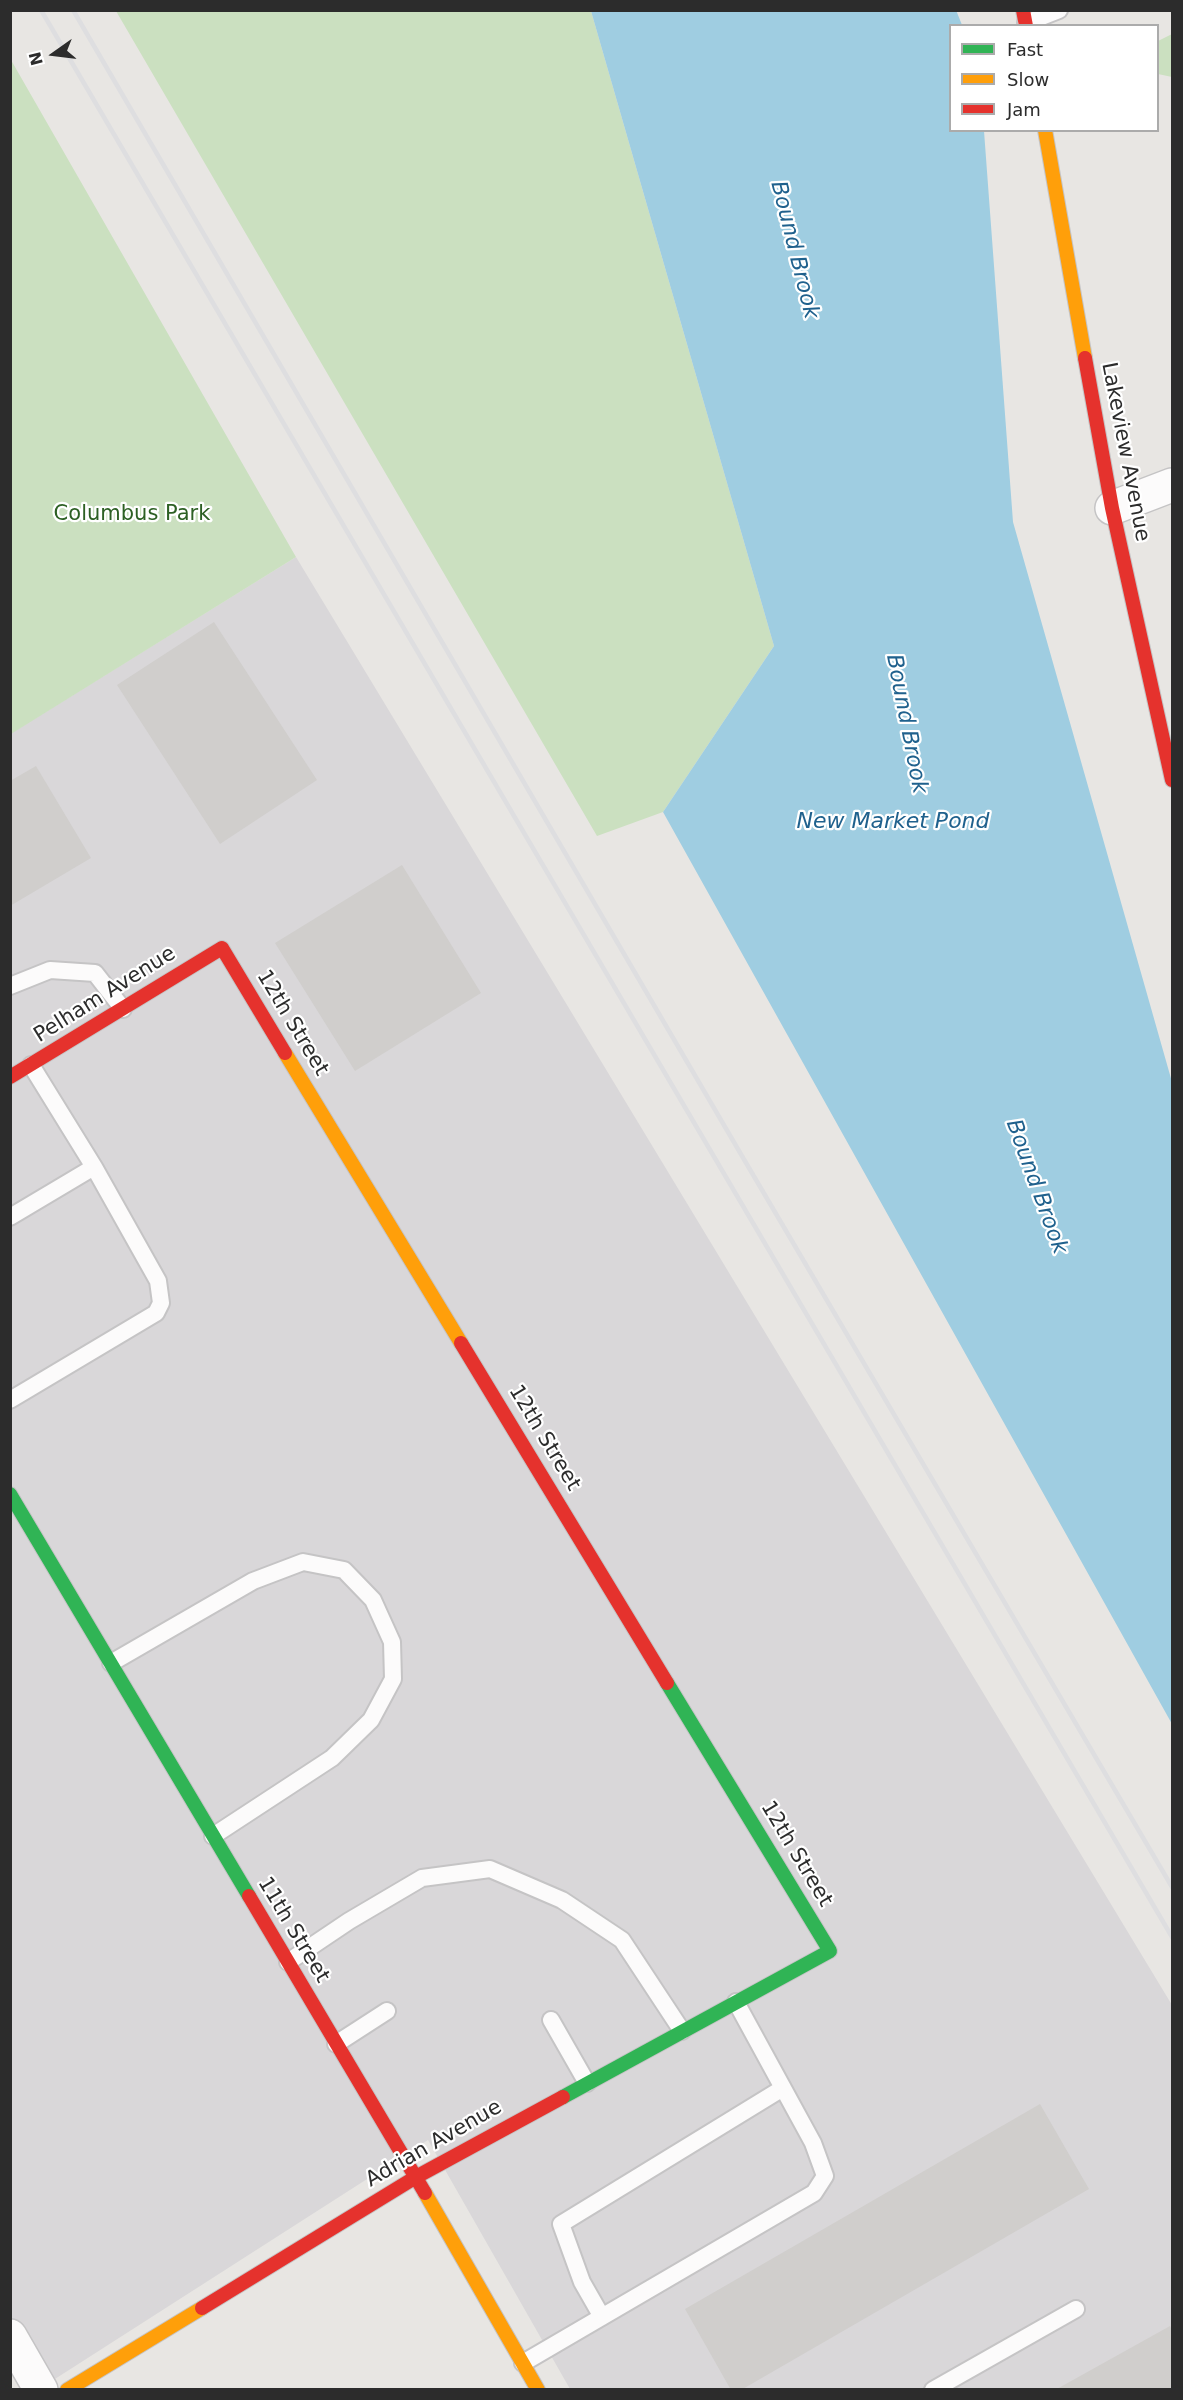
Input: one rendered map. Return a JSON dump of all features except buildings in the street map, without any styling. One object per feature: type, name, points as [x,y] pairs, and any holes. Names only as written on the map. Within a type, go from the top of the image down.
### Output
[{"type":"street","name":"Lakeview Avenue","points":[[1045,132],[1112,508],[1173,780]]},
{"type":"street","points":[[1112,508],[1173,485]]},
{"type":"street","name":"Pelham Avenue","points":[[10,1077],[222,948]]},
{"type":"street","name":"12th Street","points":[[222,948],[830,1951]]},
{"type":"street","name":"11th Street","points":[[10,1494],[416,2177],[538,2390]]},
{"type":"street","name":"Adrian Avenue","points":[[68,2390],[416,2177],[830,1951]]},
{"type":"street","points":[[10,2336],[42,2390]]},
{"type":"lane","points":[[1025,20],[1059,10]]},
{"type":"lane","points":[[10,986],[50,970],[95,973],[123,1009]]},
{"type":"lane","points":[[10,1400],[156,1313],[161,1303],[158,1281],[94,1167],[31,1065]]},
{"type":"lane","points":[[10,1217],[94,1167]]},
{"type":"lane","points":[[111,1664],[253,1581],[303,1562],[344,1570],[373,1600],[392,1642],[393,1679],[371,1720],[332,1758],[213,1836]]},
{"type":"lane","points":[[288,1962],[349,1921],[422,1878],[490,1869],[562,1900],[622,1940],[682,2031]]},
{"type":"lane","points":[[523,2363],[814,2193],[825,2176],[813,2143],[736,2002]]},
{"type":"lane","points":[[336,2044],[387,2011]]},
{"type":"lane","points":[[551,2020],[587,2083]]},
{"type":"lane","points":[[602,2317],[582,2282],[561,2223],[783,2088]]},
{"type":"lane","points":[[933,2390],[1076,2308]]},
{"type":"shaded area","points":[[296,557],[1172,2005],[1172,2389],[570,2389],[428,2140],[44,2386],[10,2330],[10,734]]},
{"type":"green space","points":[[116,11],[591,11],[774,646],[663,812],[597,836]]},
{"type":"green space","points":[[1172,34],[1172,77],[1159,74],[1159,40]]},
{"type":"green space","name":"Columbus Park","points":[[11,60],[296,557],[10,734]]},
{"type":"water","name":"New Market Pond","points":[[956,10],[962,24],[949,24],[949,132],[984,132],[1013,522],[1172,1082],[1172,1724],[663,812],[774,646],[591,11]]},
{"type":"railway","points":[[41,10],[1172,1937]]},
{"type":"railway","points":[[73,10],[1172,1887]]},
{"type":"traffic: fast","points":[[10,1494],[249,1896]]},
{"type":"traffic: fast","points":[[563,2097],[830,1951],[667,1683]]},
{"type":"traffic: slow","points":[[1045,132],[1085,358]]},
{"type":"traffic: slow","points":[[285,1053],[461,1343]]},
{"type":"traffic: slow","points":[[425,2193],[538,2390]]},
{"type":"traffic: slow","points":[[67,2390],[202,2308]]},
{"type":"traffic: jam","points":[[1023,10],[1026,24]]},
{"type":"traffic: jam","points":[[1085,358],[1112,508],[1172,780]]},
{"type":"traffic: jam","points":[[10,1077],[222,948],[285,1053]]},
{"type":"traffic: jam","points":[[461,1343],[667,1683]]},
{"type":"traffic: jam","points":[[249,1896],[425,2193]]},
{"type":"traffic: jam","points":[[202,2308],[416,2177],[563,2097]]},
{"type":"water label","name":"Bound Brook","points":[[794,250]]},
{"type":"water label","name":"Bound Brook","points":[[906,724]]},
{"type":"water label","name":"Bound Brook","points":[[1036,1187]]}]
